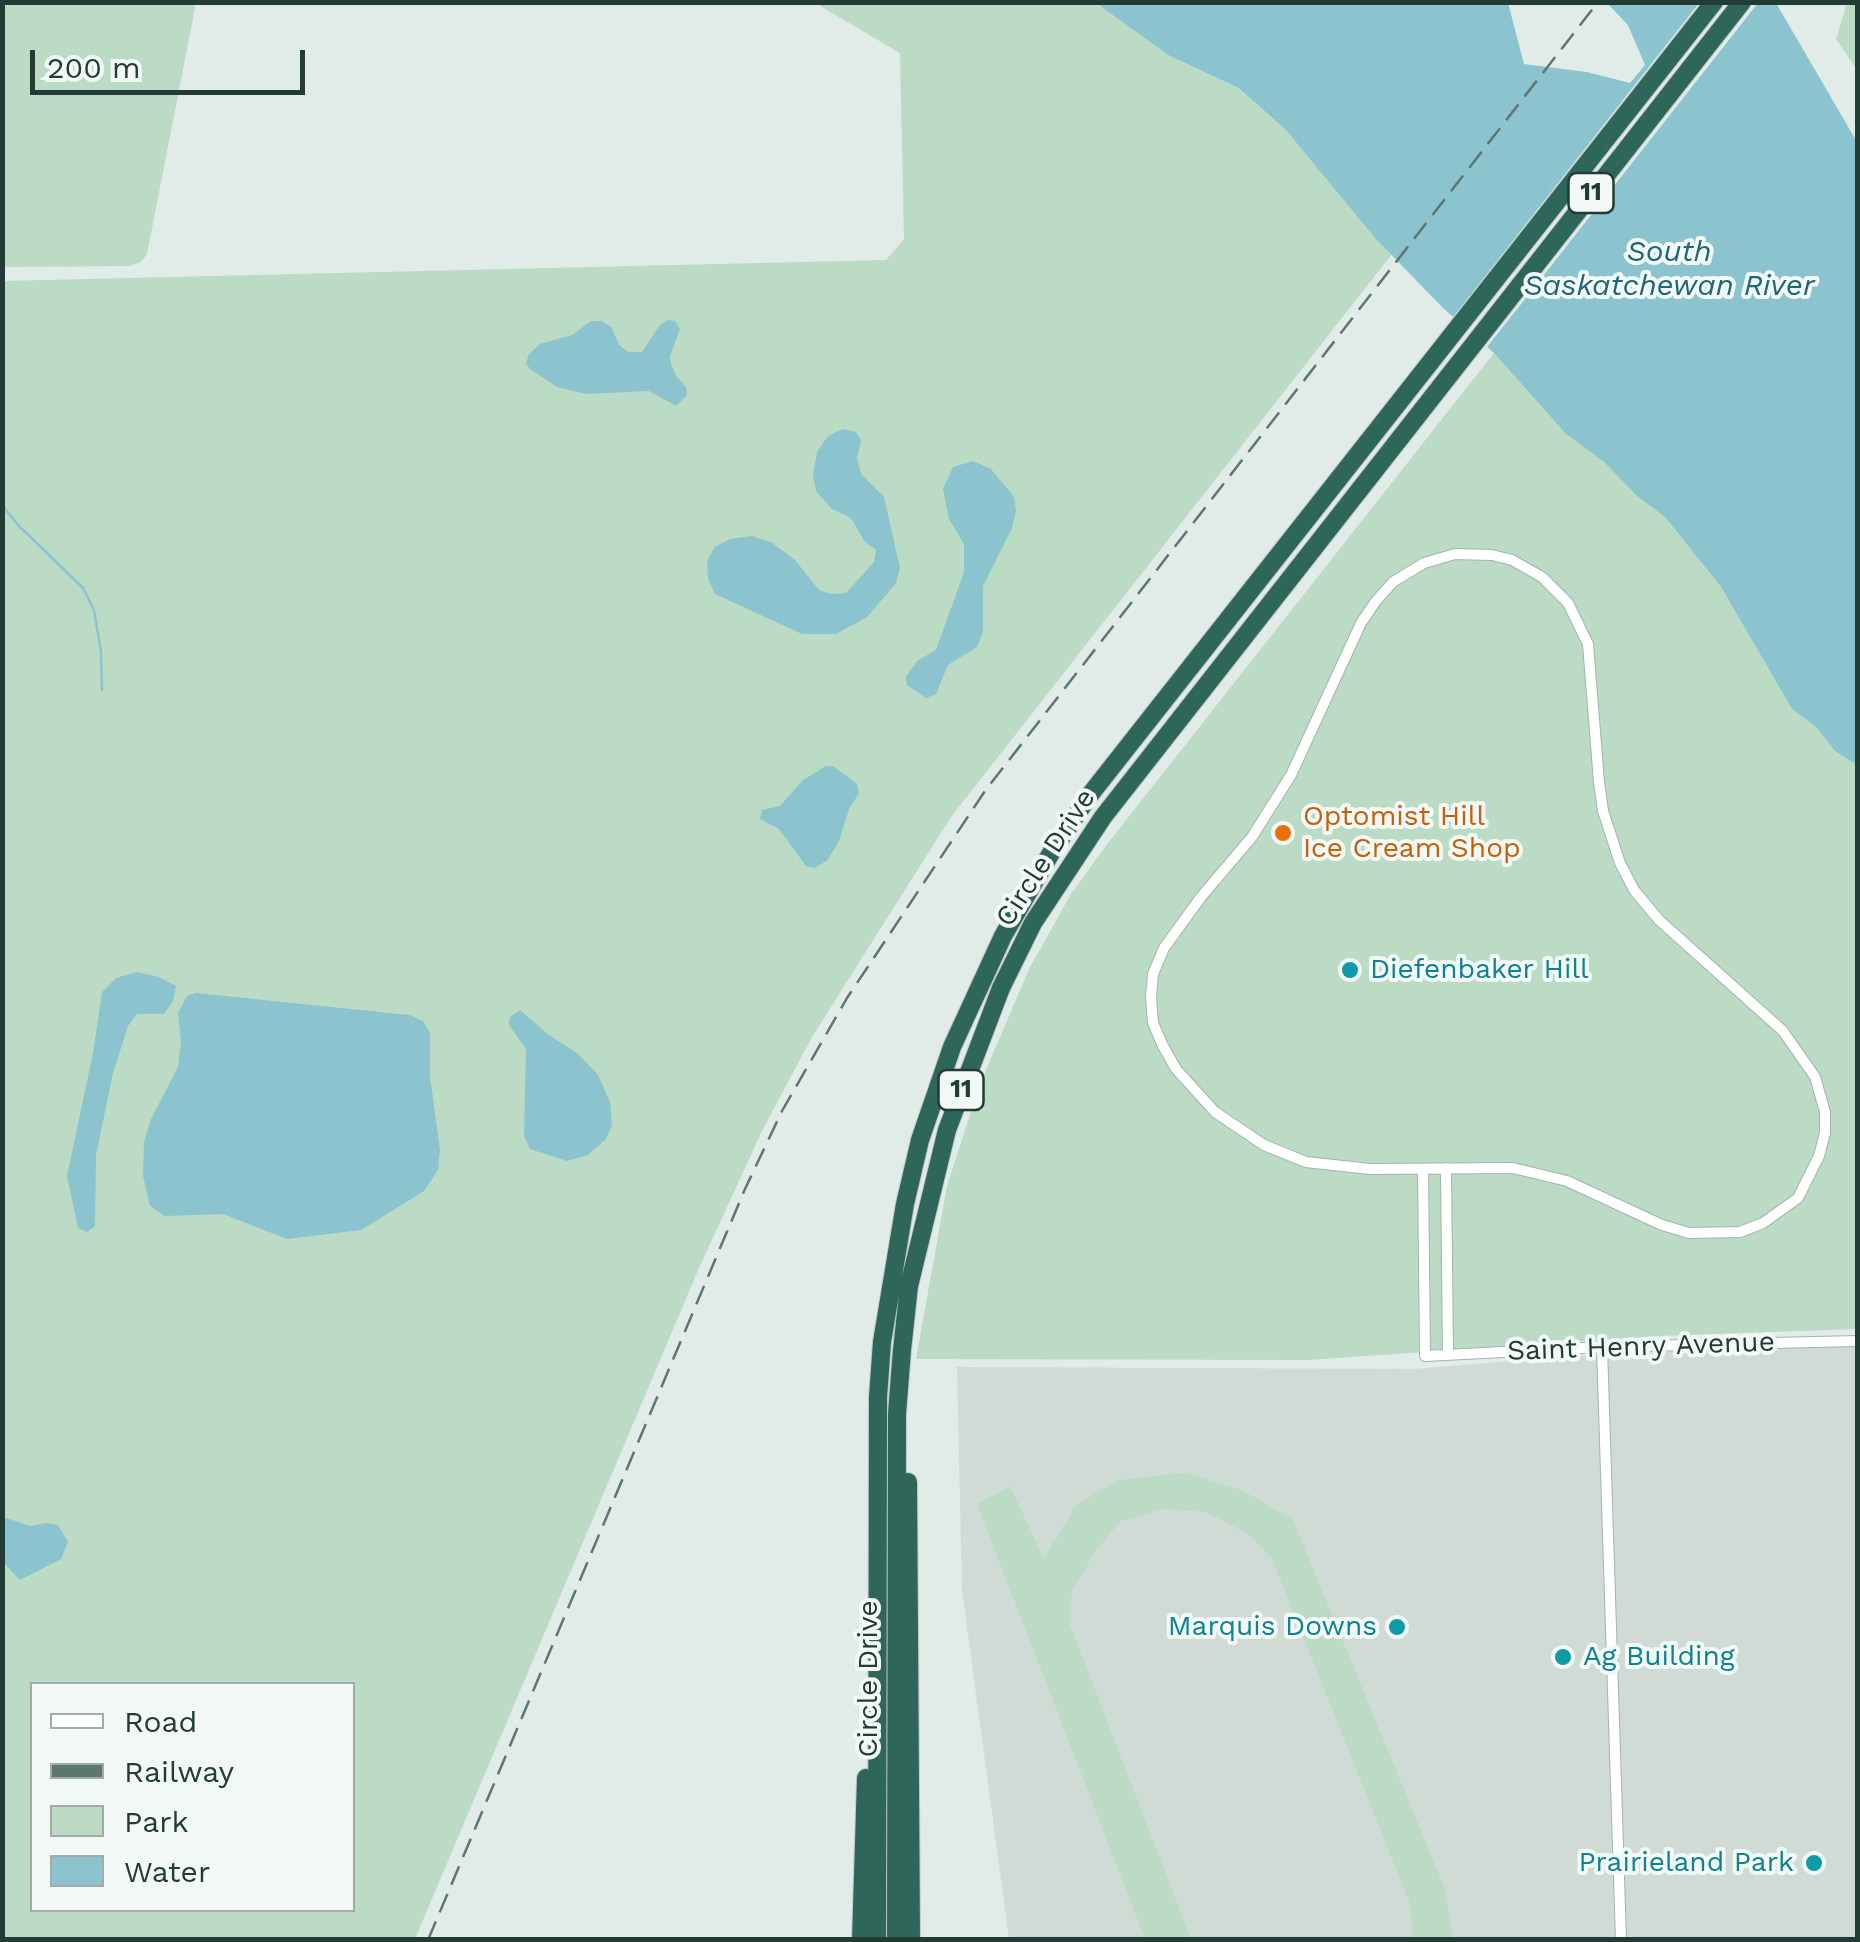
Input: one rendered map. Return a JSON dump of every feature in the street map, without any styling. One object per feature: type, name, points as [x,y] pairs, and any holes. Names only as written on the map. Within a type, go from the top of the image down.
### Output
[{"type":"highway","name":"Circle Drive","points":[[877,1940],[878,1397],[891,1274],[909,1188],[933,1099],[952,1047],[1024,897],[1089,796],[1714,2]]},
{"type":"highway","name":"Circle Drive","points":[[896,1940],[897,1414],[904,1334],[917,1252],[947,1130],[1001,988],[1033,923],[1102,817],[1742,2]]},
{"type":"highway","points":[[911,1940],[907,1426],[910,1350],[920,1272],[917,1252]]},
{"type":"highway","points":[[861,1940],[872,1580],[877,1564]]},
{"type":"highway","points":[[911,1749],[916,1787],[921,1940]]},
{"type":"street","points":[[1492,555],[1527,567],[1556,588],[1585,634],[1603,811],[1615,852],[1634,890],[1659,920],[1766,1014],[1799,1050],[1822,1094],[1825,1132],[1812,1174],[1798,1198],[1763,1223],[1740,1232],[1714,1235],[1689,1233],[1662,1224],[1545,1173],[1513,1168],[1446,1168],[1370,1169],[1306,1162],[1238,1130],[1194,1091],[1176,1069],[1153,1023],[1153,974],[1164,948],[1252,837],[1291,775],[1361,622],[1376,601],[1393,582],[1438,557],[1492,555]]},
{"type":"street","points":[[1446,1168],[1448,1355]]},
{"type":"street","name":"Saint Henry Avenue","points":[[1423,1169],[1425,1356],[1858,1341]]},
{"type":"street","points":[[1602,1347],[1621,1940]]},
{"type":"shaded area","points":[[1857,1347],[1857,1939],[1009,1939],[962,1590],[957,1367],[1413,1369],[1572,1356]]},
{"type":"green space","points":[[2,3],[196,3],[147,254],[141,262],[129,266],[3,267]]},
{"type":"green space","points":[[815,3],[1096,3],[1168,55],[1237,88],[1285,129],[1392,254],[951,817],[812,1037],[762,1131],[699,1268],[415,1939],[3,1939],[3,281],[886,260],[904,239],[900,53]]},
{"type":"green space","points":[[1847,3],[1857,3],[1857,70],[1836,39]]},
{"type":"green space","points":[[1494,353],[1566,434],[1665,517],[1721,587],[1792,709],[1816,727],[1835,751],[1857,765],[1857,1329],[1658,1336],[1308,1360],[916,1359],[947,1186],[980,1084],[1029,969],[1071,894]]},
{"type":"green space","name":"Marquis Downs","points":[[1184,1473],[1242,1490],[1293,1520],[1445,1889],[1453,1939],[1413,1939],[1410,1904],[1272,1559],[1247,1533],[1204,1511],[1163,1509],[1121,1521],[1095,1552],[1072,1591],[1070,1625],[1191,1939],[1145,1939],[977,1504],[1010,1486],[1044,1559],[1076,1505],[1118,1480]]},
{"type":"water","name":"South Saskatchewan River","points":[[1096,3],[1508,3],[1524,64],[1587,72],[1630,83],[1645,65],[1628,25],[1607,3],[1776,3],[1857,142],[1857,765],[1835,751],[1816,727],[1792,709],[1721,587],[1665,517],[1566,434],[1494,353],[1443,308],[1377,240],[1285,129],[1238,88],[1168,55]]},
{"type":"water","points":[[591,321],[602,321],[612,328],[619,345],[628,352],[642,352],[660,325],[675,321],[680,329],[670,356],[687,395],[676,406],[649,391],[586,394],[557,387],[526,363],[540,344],[572,335]]},
{"type":"water","points":[[843,429],[856,432],[861,440],[857,459],[861,474],[884,497],[900,568],[896,583],[867,617],[836,634],[802,634],[715,594],[708,579],[707,561],[715,547],[730,539],[752,536],[771,542],[795,560],[819,590],[846,593],[874,562],[876,550],[865,542],[851,518],[832,509],[816,491],[813,475],[817,452],[828,436]]},
{"type":"water","points":[[973,461],[991,469],[1014,497],[1016,511],[1012,528],[983,586],[983,632],[977,647],[948,665],[936,694],[926,698],[907,685],[906,677],[917,661],[936,650],[964,572],[964,544],[949,519],[943,489],[953,467]]},
{"type":"water","points":[[833,766],[857,784],[859,793],[827,861],[814,868],[806,866],[779,829],[760,819],[762,810],[780,806],[803,780]]},
{"type":"water","points":[[137,972],[176,986],[173,1001],[164,1014],[137,1014],[128,1026],[113,1073],[96,1155],[95,1226],[87,1232],[78,1228],[67,1176],[102,992],[116,978]]},
{"type":"water","points":[[196,993],[409,1015],[423,1021],[430,1033],[430,1076],[440,1150],[438,1170],[424,1191],[361,1230],[287,1239],[223,1214],[165,1216],[150,1206],[143,1176],[144,1142],[151,1119],[178,1067],[178,1013],[187,996]]},
{"type":"water","points":[[520,1010],[577,1053],[598,1075],[610,1102],[612,1125],[606,1139],[588,1155],[567,1161],[530,1149],[524,1136],[526,1049],[509,1025],[510,1017]]},
{"type":"water","points":[[3,1517],[31,1526],[58,1525],[68,1542],[61,1559],[20,1580],[3,1562]]},
{"type":"pier","points":[[1699,3],[1758,3],[1484,351],[1450,321]]},
{"type":"waterway","points":[[2,505],[83,588],[94,610],[102,690]]},
{"type":"railway","points":[[428,1940],[745,1189],[782,1111],[847,998],[985,791],[1598,2]]},
{"type":"place","name":"Optomist Hill Ice Cream Shop","points":[[1283,833]]},
{"type":"place","name":"Diefenbaker Hill","points":[[1350,970]]},
{"type":"place","name":"Marquis Downs","points":[[1397,1627]]},
{"type":"place","name":"Ag Building","points":[[1563,1657]]},
{"type":"place","name":"Prairieland Park","points":[[1814,1863]]}]
